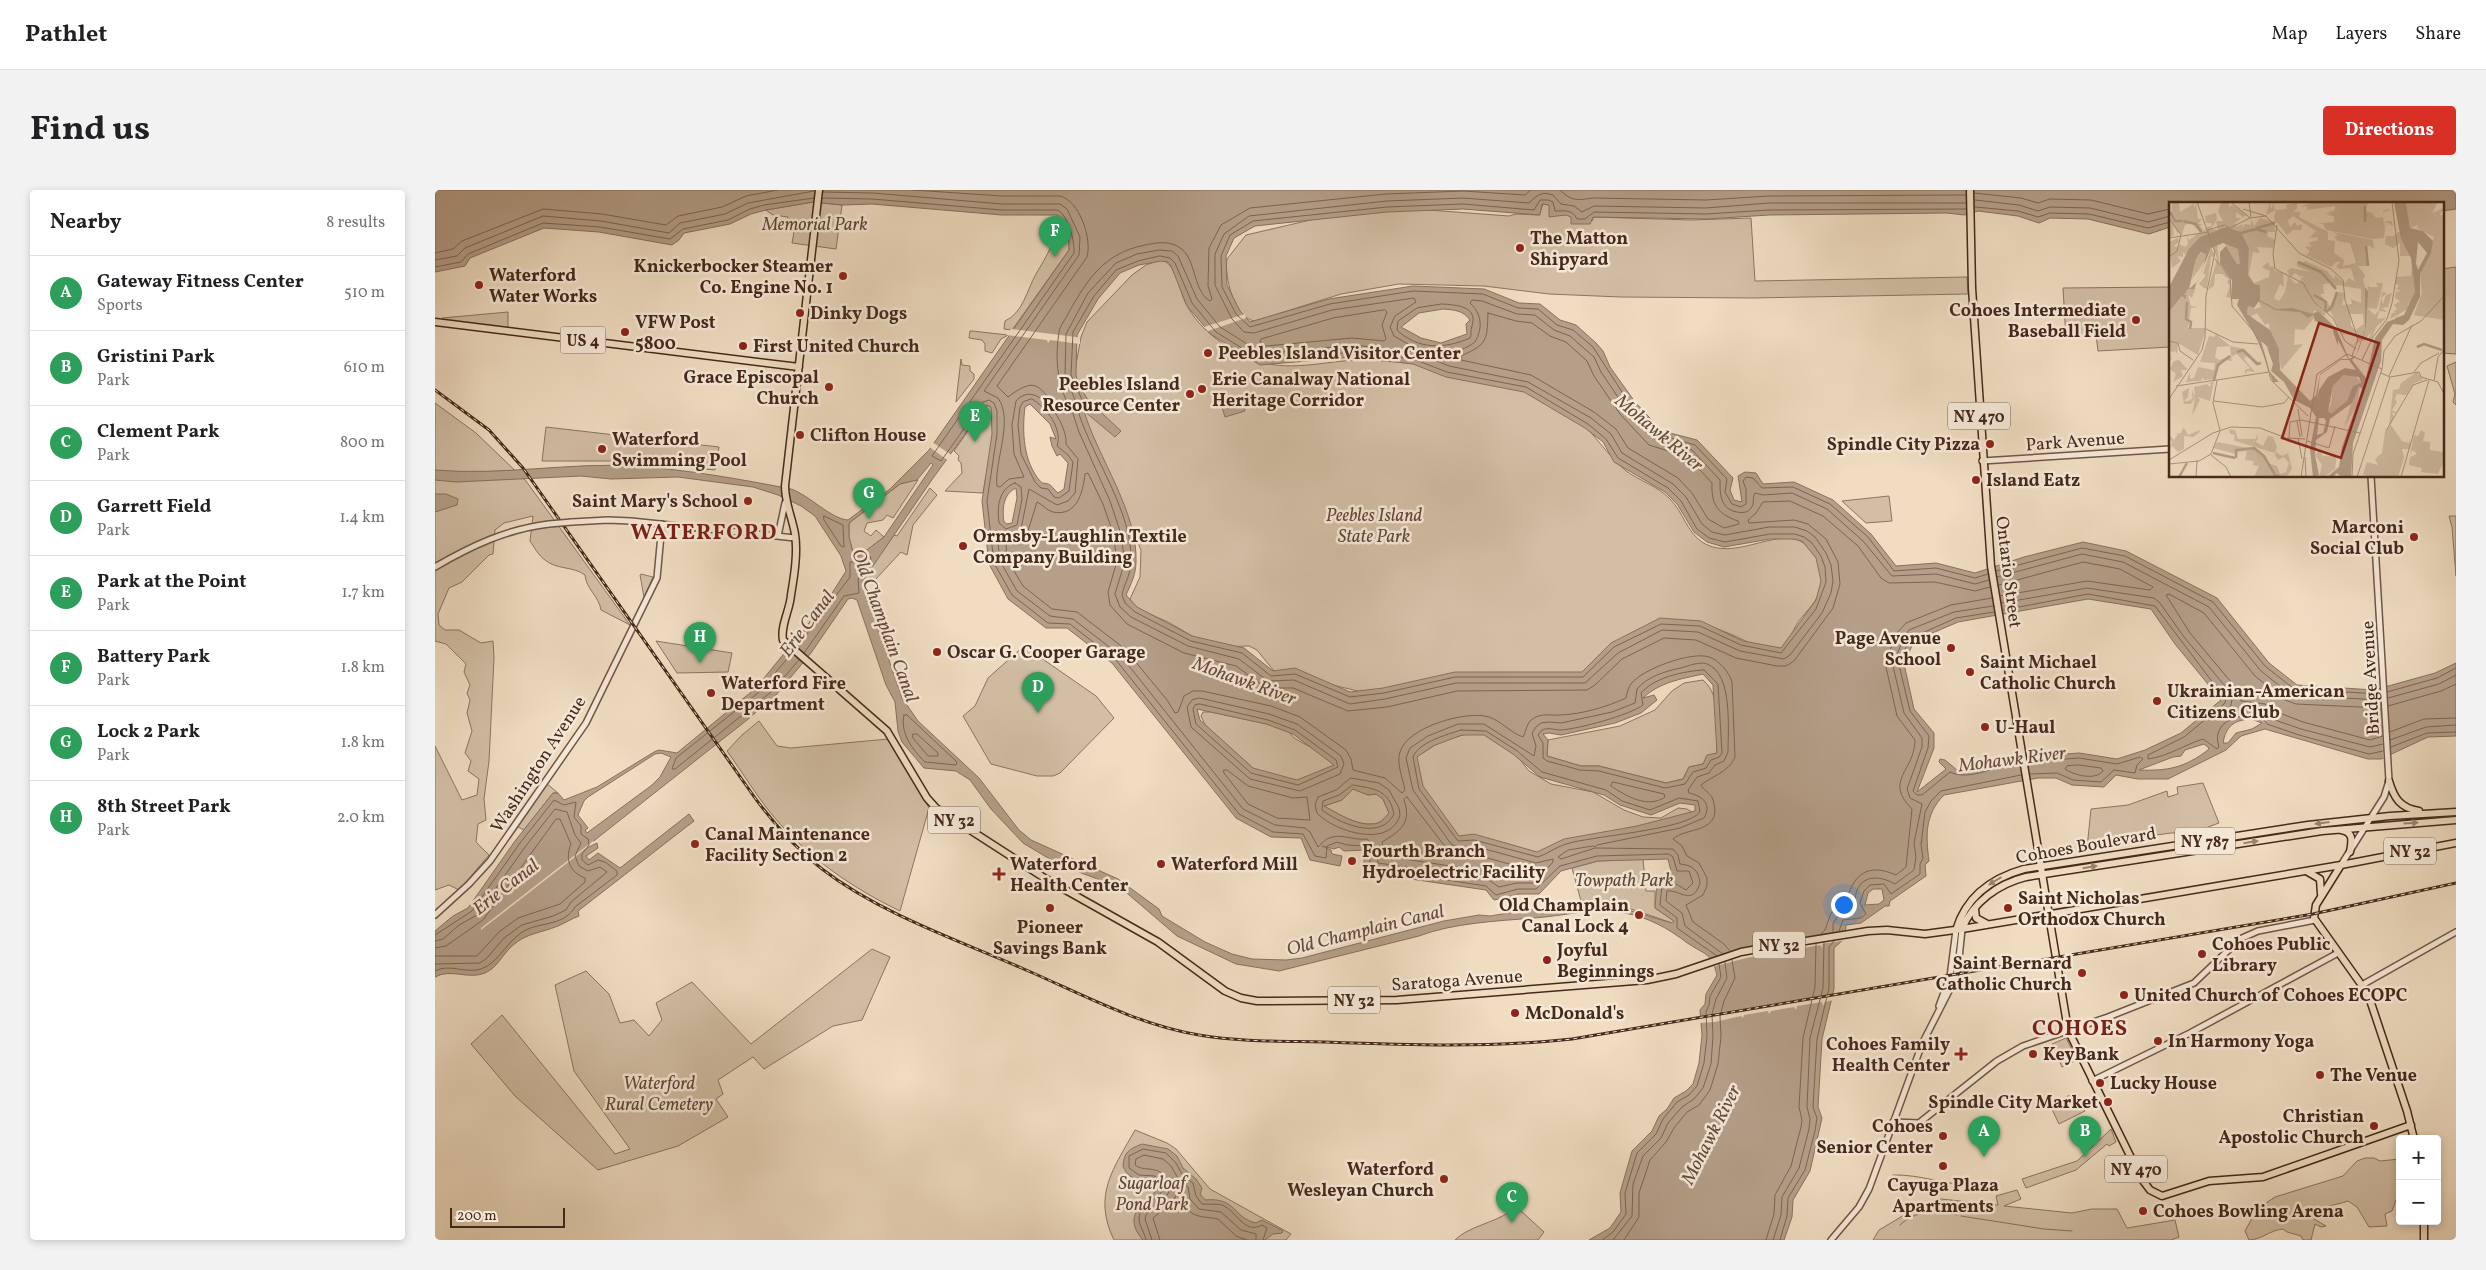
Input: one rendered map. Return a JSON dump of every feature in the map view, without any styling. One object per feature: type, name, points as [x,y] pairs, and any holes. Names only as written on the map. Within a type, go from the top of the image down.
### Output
[{"type":"main road","points":[[799,366],[819,190]]},
{"type":"main road","name":"Ontario Street","points":[[1969,190],[1983,460],[1991,566],[2069,1030],[2092,1081],[2132,1163],[2150,1190],[2158,1195],[2166,1195],[2209,1181],[2263,1178],[2411,1125]]},
{"type":"main road","name":"US 4","points":[[435,322],[799,366]]},
{"type":"main road","name":"NY 32","points":[[795,538],[785,503],[785,486],[799,366]]},
{"type":"main road","name":"Saratoga Avenue","points":[[795,538],[791,597],[783,632],[785,643],[887,731],[927,798],[936,808],[1050,881],[1159,942],[1225,990],[1241,998],[1257,1000],[1397,1000],[1647,980],[1750,950],[1853,933],[1887,930],[1934,933],[1959,930]]},
{"type":"main road","points":[[2389,780],[2395,798],[2407,808],[2418,811],[2445,812]]},
{"type":"main road","name":"Cohoes Boulevard","points":[[1959,930],[1966,907],[1985,887],[2009,873],[2041,866],[2287,828],[2371,818],[2456,812]]},
{"type":"main road","name":"Cohoes Boulevard","points":[[1959,930],[1976,907],[2001,886],[2019,878],[2365,826],[2456,820]]},
{"type":"main road","points":[[2335,830],[2346,830],[2350,834],[2352,842],[2349,852]]},
{"type":"main road","name":"NY 32","points":[[1959,930],[2341,865],[2456,843]]},
{"type":"main road","points":[[2354,845],[2355,855],[2364,860]]},
{"type":"main road","points":[[2341,865],[2313,911],[2315,920],[2362,985],[2413,1135]]},
{"type":"main road","points":[[2299,872],[2317,875],[2321,882],[2321,896]]},
{"type":"main road","points":[[1976,907],[1976,918],[1988,925]]},
{"type":"main road","points":[[2424,1240],[2425,1225]]},
{"type":"street","name":"Park Avenue","points":[[1983,460],[2169,449]]},
{"type":"street","name":"Bridge Avenue","points":[[2341,865],[2384,797],[2389,780],[2371,478]]},
{"type":"street","points":[[778,536],[785,503]]},
{"type":"street","points":[[435,567],[491,538],[536,526],[572,522],[608,520],[795,538]]},
{"type":"street","name":"Washington Avenue","points":[[435,915],[469,884],[490,861],[585,723],[657,578],[662,524]]},
{"type":"street","points":[[1893,1122],[1919,1123],[1997,1061],[2023,1046],[2108,1017],[2194,982],[2236,942],[2246,936],[2264,929],[2315,920]]},
{"type":"street","points":[[1831,1240],[1859,1207],[1872,1182],[1923,1044],[1939,1009],[1946,999],[1957,968],[1959,930]]},
{"type":"street","points":[[2362,985],[2456,932]]},
{"type":"street","points":[[2092,1081],[2190,1033],[2338,953]]},
{"type":"green space","name":"Memorial Park","points":[[813,202],[842,205],[836,249],[792,243],[794,232],[787,222],[788,217],[773,215],[766,210]]},
{"type":"green space","points":[[1543,204],[1587,223],[1593,220],[1593,217],[1691,220],[1751,218],[1755,281],[1967,277],[1968,294],[1753,298],[1621,297],[1549,294],[1484,286],[1399,284],[1341,294],[1255,321],[1241,313],[1229,285],[1226,266],[1227,259],[1246,235],[1332,215],[1401,208],[1509,216],[1516,214],[1539,215]]},
{"type":"green space","points":[[1062,222],[1065,239],[1069,240],[1069,250],[1012,330],[1004,329],[1005,321],[1016,313],[1024,300]]},
{"type":"green space","name":"Peebles Island State Park","points":[[1160,260],[1166,262],[1174,271],[1186,304],[1199,323],[1217,339],[1247,357],[1285,366],[1353,360],[1399,362],[1433,366],[1499,379],[1539,397],[1576,417],[1625,470],[1665,494],[1693,533],[1702,542],[1716,548],[1747,546],[1777,539],[1791,539],[1804,543],[1814,554],[1818,562],[1821,571],[1821,584],[1814,602],[1796,626],[1784,659],[1716,628],[1688,621],[1674,621],[1583,673],[1362,692],[1274,671],[1257,650],[1249,646],[1216,647],[1135,607],[1130,599],[1140,577],[1141,550],[1072,386],[1081,337],[1087,322],[1132,275],[1146,265]]},
{"type":"green space","points":[[2456,267],[2456,354],[2443,353],[2443,269]]},
{"type":"green space","points":[[2169,287],[2169,347],[2098,351],[2096,335],[2066,338],[2063,288]]},
{"type":"green space","points":[[508,312],[508,328],[442,320],[442,318]]},
{"type":"green space","points":[[970,331],[1008,335],[1001,339],[992,353],[985,351],[985,344],[982,340],[969,338]]},
{"type":"green space","points":[[961,359],[962,365],[970,366],[974,379],[956,402]]},
{"type":"green space","points":[[2456,362],[2456,405],[2453,402],[2455,394],[2447,366]]},
{"type":"green space","points":[[435,403],[476,433],[526,481],[630,625],[601,610],[585,575],[550,563],[541,556],[530,541],[533,516],[504,523],[495,530],[493,554],[489,555],[462,582],[449,588],[438,614],[439,625],[445,630],[459,630],[481,643],[493,641],[494,658],[489,761],[484,799],[486,820],[478,824],[476,842],[489,855],[459,890],[449,885],[435,890],[435,746],[462,800],[477,795],[479,779],[468,771],[471,761],[465,753],[472,731],[467,713],[470,700],[467,693],[470,685],[464,672],[466,664],[446,644],[435,641]]},
{"type":"green space","points":[[986,405],[991,407],[993,428],[983,493],[945,491],[962,473],[961,463],[958,460],[959,456],[954,451]]},
{"type":"green space","points":[[546,427],[719,447],[715,470],[625,461],[542,461]]},
{"type":"green space","points":[[918,480],[893,518],[887,515],[883,520],[867,523],[864,531],[871,536],[876,530],[884,537],[859,556],[854,556],[849,537],[849,523],[900,484]]},
{"type":"green space","points":[[930,488],[937,495],[913,525],[907,555],[901,552],[874,581],[870,577],[863,586],[863,579],[894,535],[897,536]]},
{"type":"green space","points":[[1889,496],[1892,521],[1866,523],[1842,501]]},
{"type":"green space","points":[[2449,516],[2456,516],[2456,576],[2452,527]]},
{"type":"green space","points":[[640,575],[653,577],[644,597]]},
{"type":"green space","points":[[656,641],[732,653],[728,672],[677,673]]},
{"type":"green space","points":[[1024,646],[1096,696],[1114,718],[1060,773],[1053,776],[1037,776],[991,764],[963,716],[975,706],[988,678]]},
{"type":"green space","points":[[1703,680],[1709,687],[1716,704],[1718,724],[1717,753],[1703,764],[1689,767],[1683,779],[1666,783],[1599,766],[1581,766],[1547,756],[1548,740],[1620,726],[1655,710],[1672,691],[1684,683]]},
{"type":"green space","points":[[1203,712],[1211,712],[1286,728],[1294,738],[1339,763],[1281,793],[1205,725],[1201,716]]},
{"type":"green space","points":[[759,721],[777,746],[791,748],[888,739],[929,808],[900,911],[832,871],[787,832],[762,801],[727,751]]},
{"type":"green space","points":[[1467,734],[1484,734],[1517,756],[1529,771],[1551,784],[1593,792],[1624,810],[1643,817],[1661,818],[1678,808],[1687,809],[1697,815],[1559,842],[1539,853],[1501,842],[1461,838],[1453,832],[1397,759],[1423,753],[1441,741]]},
{"type":"green space","points":[[546,783],[558,793],[553,793],[524,830],[516,826]]},
{"type":"green space","points":[[2203,783],[2219,823],[2192,833],[2171,833],[2142,837],[2087,848],[2091,809],[2128,805],[2167,791],[2168,797],[2178,794],[2177,787]]},
{"type":"green space","points":[[1353,789],[1368,795],[1376,794],[1383,799],[1389,813],[1378,823],[1367,824],[1347,818],[1324,806],[1342,800]]},
{"type":"green space","name":"Towpath Park","points":[[1643,859],[1646,891],[1655,891],[1655,908],[1674,921],[1672,923],[1602,902],[1581,901],[1572,868],[1598,861]]},
{"type":"green space","name":"Waterford Rural Cemetery","points":[[872,949],[890,957],[862,1020],[833,1026],[764,1069],[753,1057],[718,1080],[723,1094],[716,1099],[728,1117],[678,1146],[598,1170],[515,1096],[471,1044],[502,1015],[615,1154],[630,1149],[574,1071],[555,985],[586,971],[609,994],[620,1023],[634,1020],[649,1036],[662,1020],[656,1003],[692,982],[751,1044]]},
{"type":"green space","points":[[2066,1038],[2077,1060],[2062,1067],[2052,1044]]},
{"type":"green space","points":[[2076,1092],[2085,1111],[2059,1124],[2050,1105]]},
{"type":"green space","points":[[2111,1129],[2116,1142],[2109,1146],[2107,1144],[2076,1170],[2026,1188],[2022,1179],[2077,1161]]},
{"type":"green space","name":"Sugarloaf Pond Park","points":[[1135,1130],[1167,1143],[1176,1149],[1210,1189],[1291,1234],[1286,1240],[1114,1240],[1105,1209],[1105,1195],[1113,1170]]},
{"type":"green space","points":[[2365,1158],[2374,1158],[2380,1161],[2396,1159],[2396,1200],[2392,1211],[2385,1214],[2387,1226],[2369,1227],[2357,1207],[2348,1201],[2324,1207],[2313,1214],[2314,1219],[2326,1226],[2321,1227],[2315,1224],[2311,1240],[2303,1240],[2301,1236],[2283,1229],[2249,1240],[2245,1231],[2257,1209],[2275,1197],[2343,1176],[2357,1161]]},
{"type":"green space","points":[[2017,1190],[2021,1199],[2004,1206],[2072,1213],[2092,1209],[2117,1209],[2127,1228],[2175,1220],[2179,1237],[2171,1240],[1873,1240],[1879,1230],[1916,1208],[1941,1199],[1998,1205],[1996,1196]]},
{"type":"green space","points":[[1520,1210],[1544,1232],[1538,1240],[1455,1240],[1467,1231],[1511,1211],[1518,1213]]},
{"type":"water","points":[[435,190],[2456,190],[2456,209],[2443,211],[2443,202],[2169,202],[2169,227],[2149,234],[2088,219],[2050,218],[2039,223],[2018,216],[1978,211],[1964,215],[1947,213],[1769,215],[1707,219],[1593,217],[1590,224],[1571,224],[1571,217],[1566,215],[1549,217],[1549,205],[1542,204],[1540,215],[1463,209],[1387,212],[1255,226],[1234,238],[1226,256],[1227,285],[1240,311],[1250,322],[1329,299],[1413,286],[1484,289],[1519,303],[1540,304],[1560,320],[1576,325],[1596,343],[1603,351],[1610,367],[1635,402],[1662,431],[1697,440],[1733,478],[1730,490],[1734,500],[1742,502],[1738,476],[1745,472],[1756,473],[1763,484],[1794,482],[1833,500],[1871,534],[1896,566],[1936,563],[1975,573],[2024,557],[2083,542],[2126,551],[2217,598],[2269,663],[2297,685],[2374,690],[2435,673],[2456,663],[2456,736],[2428,737],[2381,759],[2368,759],[2265,729],[2241,736],[2226,750],[2168,779],[2138,779],[2116,775],[2104,787],[2072,785],[2056,778],[2038,778],[1944,795],[1933,810],[1928,826],[1929,861],[1925,865],[1926,876],[1890,901],[1889,906],[1885,906],[1861,923],[1846,925],[1845,938],[1834,948],[1834,989],[1822,1039],[1818,1107],[1822,1118],[1810,1171],[1793,1200],[1792,1217],[1784,1240],[1589,1240],[1610,1228],[1621,1212],[1620,1193],[1632,1151],[1652,1131],[1659,1116],[1667,1109],[1674,1098],[1693,1084],[1699,1063],[1702,1035],[1700,1010],[1705,1004],[1706,994],[1717,975],[1715,967],[1706,954],[1649,920],[1625,913],[1602,911],[1461,925],[1279,971],[1236,964],[1177,936],[1121,888],[1058,864],[1023,843],[991,809],[970,780],[956,771],[924,768],[902,742],[898,731],[895,702],[886,685],[857,600],[852,598],[848,599],[811,653],[776,695],[581,851],[597,843],[598,848],[586,856],[589,860],[598,853],[620,868],[689,814],[694,821],[578,911],[579,916],[558,926],[523,938],[512,946],[489,971],[479,975],[447,974],[435,977],[435,931],[453,916],[468,908],[515,841],[553,793],[558,793],[564,800],[597,787],[654,752],[659,750],[677,753],[756,688],[829,598],[846,571],[841,556],[815,516],[801,506],[778,495],[753,487],[678,477],[611,479],[581,476],[456,482],[435,480],[435,470],[485,471],[611,465],[675,470],[791,489],[805,496],[834,516],[848,520],[890,489],[929,450],[1069,250],[1069,240],[1065,240],[1063,224],[1057,215],[1002,215],[872,204],[842,205],[813,202],[766,210],[751,214],[730,224],[684,233],[672,245],[599,232],[544,228],[470,258],[465,266],[435,272]],"holes":[[[1161,261],[1168,262],[1187,306],[1212,335],[1260,365],[1353,357],[1413,364],[1446,377],[1524,392],[1585,428],[1603,442],[1614,462],[1665,492],[1677,504],[1694,532],[1707,542],[1724,547],[1770,539],[1802,541],[1816,558],[1821,581],[1816,600],[1781,648],[1743,641],[1701,621],[1660,618],[1611,643],[1582,672],[1455,672],[1383,688],[1350,692],[1295,668],[1273,671],[1244,648],[1192,636],[1137,607],[1126,595],[1136,566],[1135,543],[1131,524],[1084,411],[1115,437],[1121,431],[1088,400],[1078,384],[1076,375],[1077,335],[1098,299],[1120,273],[1139,265]],[[1443,309],[1461,312],[1470,320],[1466,324],[1467,334],[1441,343],[1421,338],[1401,327],[1419,313]],[[1030,404],[1050,424],[1056,439],[1050,437],[1052,446],[1057,456],[1060,454],[1068,463],[1064,489],[1058,493],[1050,485],[1040,481],[1030,464],[1024,436],[1025,407]],[[986,405],[991,407],[992,434],[982,501],[989,564],[1008,599],[1046,628],[1067,628],[1112,663],[1236,818],[1271,837],[1301,838],[1310,860],[1340,866],[1342,856],[1332,854],[1331,850],[1322,846],[1334,849],[1339,847],[1344,851],[1365,850],[1363,872],[1486,890],[1494,900],[1519,894],[1539,894],[1561,871],[1598,861],[1668,859],[1673,879],[1657,881],[1655,908],[1674,921],[1672,923],[1628,910],[1620,901],[1589,900],[1490,916],[1479,915],[1444,921],[1302,958],[1286,960],[1252,959],[1232,954],[1205,942],[1162,916],[1159,909],[1118,879],[1031,840],[1019,830],[979,778],[918,721],[902,698],[862,582]],[[931,463],[933,465],[884,537],[859,556],[854,556],[849,537],[849,523],[900,484],[917,480]],[[1016,488],[1017,498],[1012,523],[1007,524],[1004,522],[1003,512],[1004,502],[1008,494]],[[2088,599],[2151,609],[2175,644],[2221,700],[2181,733],[2145,750],[2117,759],[2079,753],[2012,758],[1980,768],[1957,770],[1945,760],[1940,759],[1939,762],[1946,769],[1917,792],[1934,748],[1934,733],[1914,709],[1904,664],[1914,641],[1958,622]],[[1703,674],[1713,685],[1717,753],[1707,755],[1703,764],[1689,767],[1683,779],[1666,783],[1599,766],[1581,766],[1547,756],[1548,740],[1543,734],[1561,735],[1615,723],[1641,713],[1657,700],[1654,695],[1643,698],[1656,688]],[[1197,709],[1266,724],[1293,734],[1334,765],[1297,780],[1253,768],[1200,720]],[[2251,719],[2262,723],[2252,729],[2236,733],[2228,743],[2223,743],[2229,728],[2240,721]],[[1462,735],[1484,735],[1513,754],[1540,777],[1604,795],[1620,805],[1651,815],[1680,803],[1695,805],[1695,811],[1637,826],[1564,839],[1537,852],[1474,834],[1459,836],[1423,786],[1417,757],[1433,746]],[[2204,744],[2209,748],[2183,765],[2159,770],[2139,770],[2173,757],[2181,756],[2185,750]],[[661,753],[671,757],[660,777],[652,785],[587,833],[585,830],[588,828],[578,815],[584,801],[655,754]],[[1353,789],[1368,795],[1376,794],[1383,799],[1389,813],[1378,823],[1367,824],[1354,821],[1324,806],[1342,800]],[[1873,889],[1882,889],[1884,900],[1879,904],[1865,905],[1868,893]]]},
{"type":"water","points":[[1241,397],[1245,411],[1225,417],[1221,404]]},
{"type":"water","points":[[435,494],[446,494],[458,499],[457,505],[435,512]]},
{"type":"water","name":"Sugarloaf Pond Park","points":[[1142,1144],[1168,1149],[1177,1156],[1183,1168],[1196,1179],[1202,1188],[1200,1194],[1205,1200],[1223,1202],[1243,1217],[1256,1223],[1262,1220],[1283,1231],[1282,1233],[1273,1234],[1265,1240],[1143,1240],[1134,1224],[1134,1217],[1142,1205],[1159,1188],[1153,1181],[1139,1180],[1131,1177],[1123,1166],[1128,1152]]},
{"type":"pier","points":[[1245,314],[1246,318],[1208,331],[1204,327]]},
{"type":"pier","points":[[1011,329],[1076,337],[1080,338],[1080,344],[1050,340],[1048,343],[1047,340],[1006,335]]},
{"type":"pier","points":[[932,442],[953,456],[950,462],[928,446]]},
{"type":"pier","points":[[2387,684],[2390,756],[2383,758],[2380,686]]},
{"type":"pier","points":[[594,842],[481,930],[481,928]]},
{"type":"pier","points":[[1847,932],[1847,940],[1822,944],[1823,948],[1820,945],[1746,958],[1712,967],[1709,959],[1731,951],[1766,943]]},
{"type":"pier","points":[[1835,994],[1834,1000],[1825,1002],[1823,1006],[1822,1002],[1797,1006],[1796,1010],[1794,1007],[1771,1011],[1769,1014],[1768,1011],[1744,1015],[1743,1018],[1741,1016],[1715,1022],[1699,1023],[1698,1017],[1715,1013]]},
{"type":"waterway","points":[[1893,1175],[1914,1176],[1954,1184],[1975,1185]]},
{"type":"waterway","points":[[1900,1225],[1913,1216],[1927,1212],[1957,1215]]},
{"type":"waterway","points":[[1961,1216],[2044,1229],[2072,1231]]},
{"type":"railway","points":[[435,390],[489,430],[523,468],[755,798],[786,836],[812,861],[845,885],[870,900],[924,927],[1114,1009],[1177,1030],[1199,1035],[1245,1040],[1417,1045],[1510,1044],[1572,1039],[2313,914],[2456,883]]},
{"type":"place","name":"The Matton Shipyard","points":[[1520,248]]},
{"type":"place","name":"Battery Park","points":[[1055,257]]},
{"type":"place","name":"Knickerbocker Steamer Co. Engine No. 1","points":[[843,276]]},
{"type":"place","name":"Waterford Water Works","points":[[479,285]]},
{"type":"place","name":"Dinky Dogs","points":[[800,313]]},
{"type":"place","name":"Cohoes Intermediate Baseball Field","points":[[2136,320]]},
{"type":"place","name":"VFW Post 5800","points":[[625,332]]},
{"type":"place","name":"First United Church","points":[[743,346]]},
{"type":"place","name":"Peebles Island Visitor Center","points":[[1208,353]]},
{"type":"place","name":"Grace Episcopal Church","points":[[829,387]]},
{"type":"place","name":"Erie Canalway National Heritage Corridor","points":[[1202,389]]},
{"type":"place","name":"Peebles Island Resource Center","points":[[1190,394]]},
{"type":"place","name":"Clifton House","points":[[800,435]]},
{"type":"place","name":"Park at the Point","points":[[975,442]]},
{"type":"place","name":"Spindle City Pizza","points":[[1990,444]]},
{"type":"place","name":"Waterford Swimming Pool","points":[[602,449]]},
{"type":"place","name":"Island Eatz","points":[[1976,480]]},
{"type":"place","name":"Saint Mary's School","points":[[748,501]]},
{"type":"place","name":"Lock 2 Park","points":[[869,519]]},
{"type":"place","name":"Marconi Social Club","points":[[2414,537]]},
{"type":"place","name":"Ormsby-Laughlin Textile Company Building","points":[[963,546]]},
{"type":"place","name":"Page Avenue School","points":[[1951,648]]},
{"type":"place","name":"Oscar G. Cooper Garage","points":[[937,652]]},
{"type":"place","name":"8th Street Park","points":[[700,663]]},
{"type":"place","name":"Saint Michael Catholic Church","points":[[1970,672]]},
{"type":"place","name":"Waterford Fire Department","points":[[711,693]]},
{"type":"place","name":"Ukrainian-American Citizens Club","points":[[2157,701]]},
{"type":"place","name":"Garrett Field","points":[[1038,713]]},
{"type":"place","name":"U-Haul","points":[[1985,727]]},
{"type":"place","name":"Canal Maintenance Facility Section 2","points":[[695,844]]},
{"type":"place","name":"Fourth Branch Hydroelectric Facility","points":[[1352,861]]},
{"type":"place","name":"Waterford Mill","points":[[1161,864]]},
{"type":"place","name":"Waterford Health Center","points":[[999,874]]},
{"type":"place","name":"Pioneer Savings Bank","points":[[1050,908]]},
{"type":"place","name":"Saint Nicholas Orthodox Church","points":[[2008,908]]},
{"type":"place","name":"Old Champlain Canal Lock 4","points":[[1639,915]]},
{"type":"place","name":"Cohoes Public Library","points":[[2202,954]]},
{"type":"place","name":"Joyful Beginnings","points":[[1547,960]]},
{"type":"place","name":"Saint Bernard Catholic Church","points":[[2082,973]]},
{"type":"place","name":"United Church of Cohoes ECOPC","points":[[2124,995]]},
{"type":"place","name":"McDonald's","points":[[1515,1013]]},
{"type":"place","name":"In Harmony Yoga","points":[[2158,1041]]},
{"type":"place","name":"Cohoes Family Health Center","points":[[1961,1054]]},
{"type":"place","name":"KeyBank","points":[[2033,1054]]},
{"type":"place","name":"The Venue","points":[[2320,1075]]},
{"type":"place","name":"Lucky House","points":[[2100,1083]]},
{"type":"place","name":"Spindle City Market","points":[[2108,1102]]},
{"type":"place","name":"Christian Apostolic Church","points":[[2374,1126]]},
{"type":"place","name":"Cohoes Senior Center","points":[[1943,1136]]},
{"type":"place","name":"Gateway Fitness Center","points":[[1984,1157]]},
{"type":"place","name":"Gristini Park","points":[[2085,1157]]},
{"type":"place","name":"Cayuga Plaza Apartments","points":[[1943,1166]]},
{"type":"place","name":"Waterford Wesleyan Church","points":[[1444,1179]]},
{"type":"place","name":"Cohoes Bowling Arena","points":[[2143,1211]]},
{"type":"place","name":"Clement Park","points":[[1512,1223]]},
{"type":"district","name":"WATERFORD","points":[[704,531]]},
{"type":"district","name":"COHOES","points":[[2080,1027]]},
{"type":"water label","name":"Mohawk River","points":[[1660,432]]},
{"type":"water label","name":"Erie Canal","points":[[806,623]]},
{"type":"water label","name":"Old Champlain Canal","points":[[886,625]]},
{"type":"water label","name":"Mohawk River","points":[[1245,680]]},
{"type":"water label","name":"Mohawk River","points":[[2012,758]]},
{"type":"water label","name":"Erie Canal","points":[[505,886]]},
{"type":"water label","name":"Old Champlain Canal","points":[[1365,929]]},
{"type":"water label","name":"Mohawk River","points":[[1710,1134]]}]
